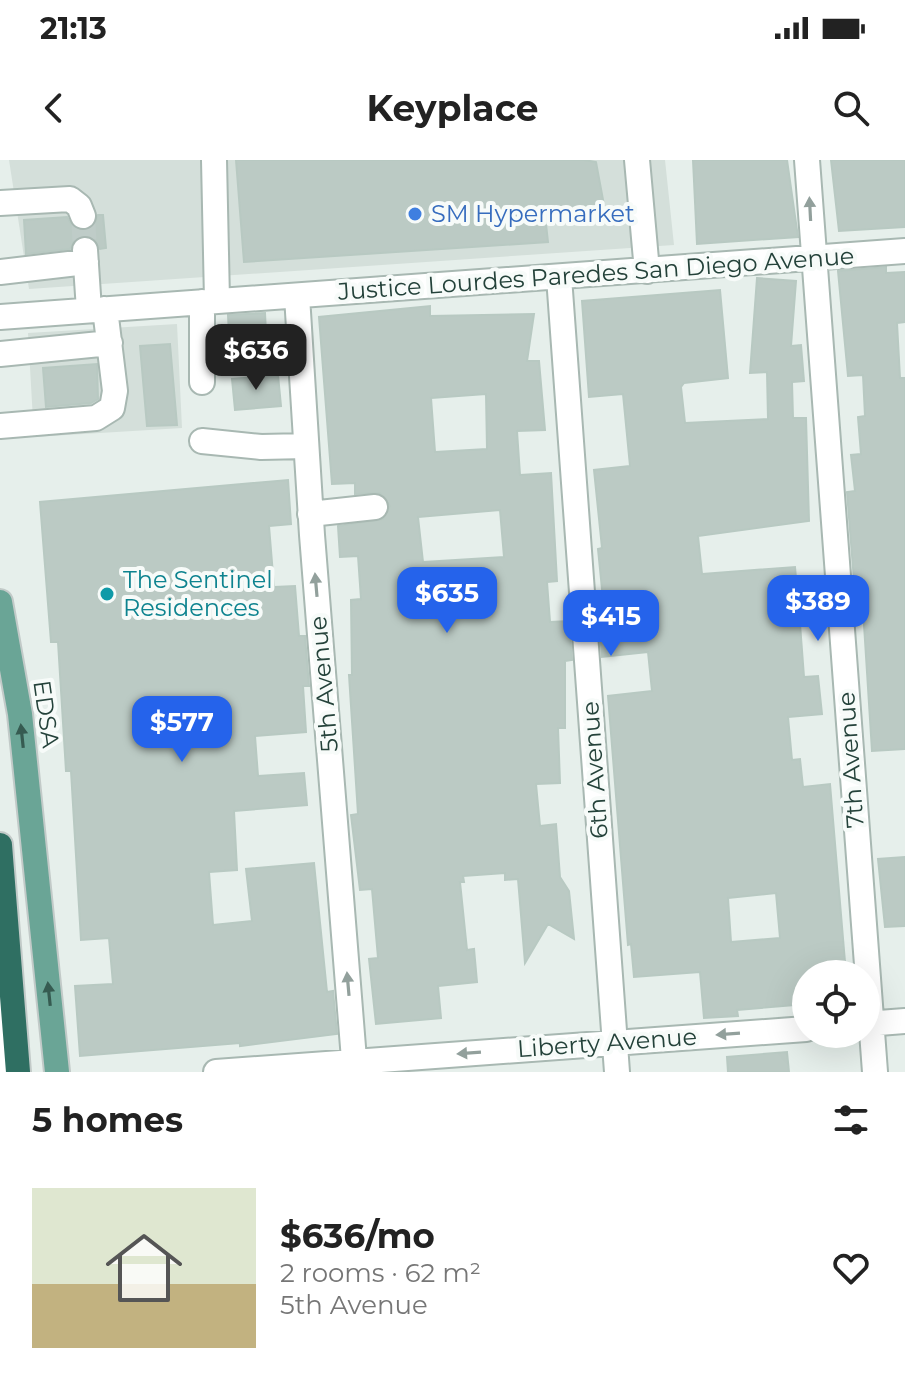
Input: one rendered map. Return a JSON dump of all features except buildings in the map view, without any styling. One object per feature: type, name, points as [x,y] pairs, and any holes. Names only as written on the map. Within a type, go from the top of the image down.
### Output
[{"type":"highway","points":[[0,845],[18,1072]]},
{"type":"main road","name":"EDSA","points":[[0,602],[20,714],[57,1072]]},
{"type":"street","points":[[202,382],[209,301],[214,160]]},
{"type":"street","points":[[637,160],[647,271]]},
{"type":"street","name":"7th Avenue","points":[[807,160],[864,960]]},
{"type":"street","points":[[0,203],[70,199],[79,206],[83,216]]},
{"type":"street","name":"Justice Lourdes Paredes San Diego Avenue","points":[[0,317],[905,251]]},
{"type":"street","points":[[0,272],[86,256],[97,310],[110,343],[115,391],[112,408],[96,418],[0,426]]},
{"type":"street","name":"6th Avenue","points":[[559,277],[617,1072]]},
{"type":"street","name":"5th Avenue","points":[[297,296],[310,514],[355,1067]]},
{"type":"street","points":[[0,354],[110,343]]},
{"type":"street","points":[[202,441],[261,447],[306,446]]},
{"type":"street","points":[[310,514],[375,507]]},
{"type":"street","points":[[0,999],[6,1072]]},
{"type":"street","points":[[880,1023],[905,1021]]},
{"type":"street","name":"Liberty Avenue","points":[[216,1072],[355,1067],[792,1030]]},
{"type":"street","name":"7th Avenue","points":[[872,1048],[875,1072]]},
{"type":"shaded area","points":[[9,160],[665,160],[674,245],[29,289]]},
{"type":"shaded area","points":[[177,324],[182,428],[34,437],[28,333]]},
{"type":"tunnel","points":[[83,216],[85,250]]},
{"type":"place","name":"SM Hypermarket","points":[[415,214]]},
{"type":"place","name":"The Sentinel Residences","points":[[107,594]]}]
